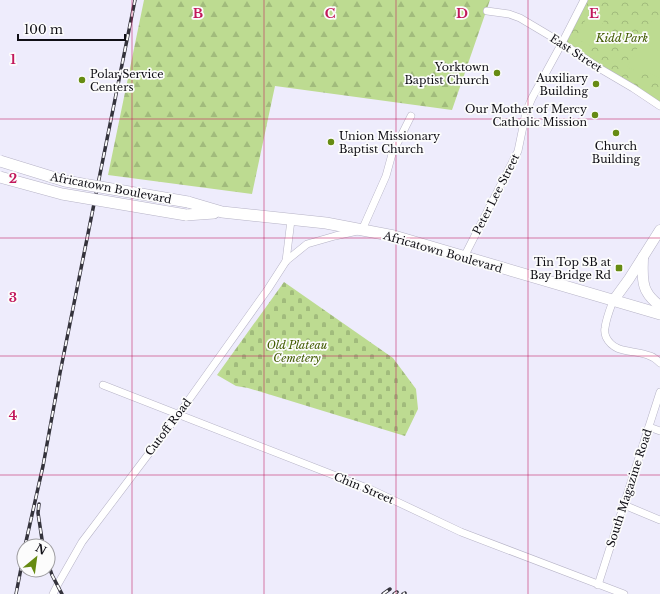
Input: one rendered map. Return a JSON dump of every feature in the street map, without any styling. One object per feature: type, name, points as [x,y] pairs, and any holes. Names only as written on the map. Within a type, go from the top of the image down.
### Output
[{"type":"main road","name":"Africatown Boulevard","points":[[0,161],[65,181],[188,202],[222,212],[326,223],[394,236],[660,314]]},
{"type":"main road","name":"Africatown Boulevard","points":[[0,177],[62,194],[186,215],[222,212]]},
{"type":"main road","points":[[644,310],[660,318]]},
{"type":"street","name":"Peter Lee Street","points":[[464,257],[518,151],[526,112],[532,98],[584,0]]},
{"type":"street","name":"East Street","points":[[486,11],[509,14],[520,18],[660,106]]},
{"type":"street","points":[[362,230],[386,176],[392,154],[411,116]]},
{"type":"street","name":"Cutoff Road","points":[[286,261],[291,220]]},
{"type":"street","name":"Cutoff Road","points":[[54,594],[58,584],[82,542],[178,415],[268,289],[286,261],[307,244],[362,230]]},
{"type":"street","points":[[660,230],[613,301],[604,333],[612,346],[618,349],[649,355],[660,363]]},
{"type":"street","points":[[643,257],[644,282],[646,291],[652,300],[660,306]]},
{"type":"street","name":"Chin Street","points":[[103,385],[372,490],[462,532],[624,594]]},
{"type":"street","name":"South Magazine Road","points":[[598,585],[660,392]]},
{"type":"street","points":[[649,427],[660,431]]},
{"type":"street","points":[[624,506],[660,520]]},
{"type":"green space","points":[[144,0],[490,0],[452,110],[275,86],[252,194],[108,175]]},
{"type":"green space","name":"Kidd Park","points":[[584,0],[660,0],[660,106],[562,43]]},
{"type":"green space","points":[[590,11],[605,19],[591,46],[576,39]]},
{"type":"green space","points":[[659,15],[660,78],[648,72],[638,72],[627,67],[654,17]]},
{"type":"green space","name":"Old Plateau Cemetery","points":[[284,282],[393,358],[416,389],[418,409],[405,436],[248,388],[236,386],[217,375]]},
{"type":"railway","points":[[27,538],[43,466],[60,373],[135,0]]},
{"type":"railway","points":[[39,504],[38,513],[42,538]]},
{"type":"railway","points":[[16,594],[19,578]]},
{"type":"railway","points":[[54,578],[62,594]]},
{"type":"railway","points":[[383,594],[390,589]]},
{"type":"place","name":"Yorktown Baptist Church","points":[[497,73]]},
{"type":"place","name":"Polar Service Centers","points":[[82,80]]},
{"type":"place","name":"Auxiliary Building","points":[[596,84]]},
{"type":"place","name":"Our Mother of Mercy Catholic Mission","points":[[595,115]]},
{"type":"place","name":"Church Building","points":[[616,133]]},
{"type":"place","name":"Union Missionary Baptist Church","points":[[331,142]]},
{"type":"place","name":"Tin Top SB at Bay Bridge Rd","points":[[619,268]]}]
